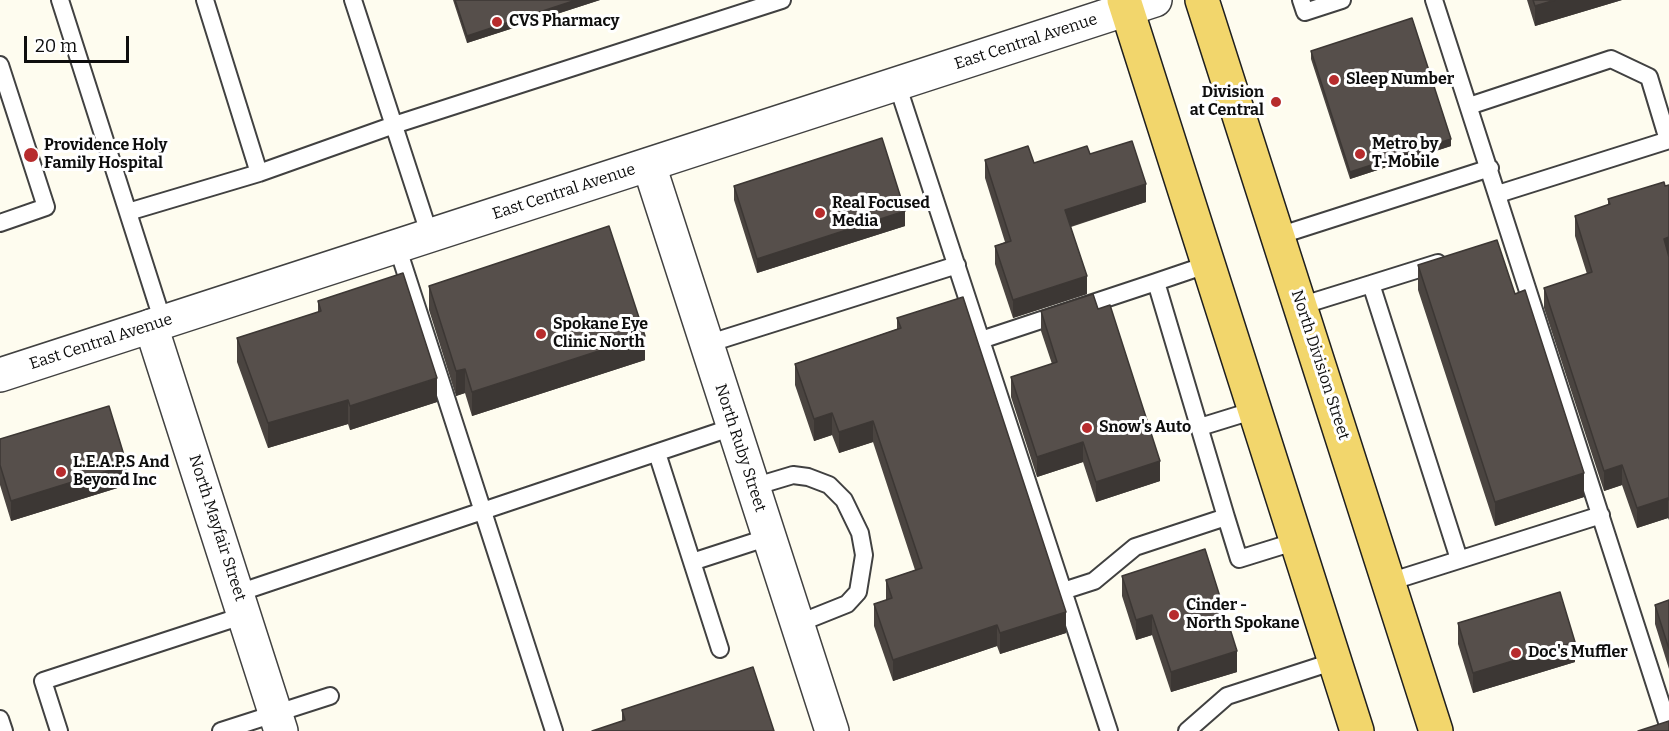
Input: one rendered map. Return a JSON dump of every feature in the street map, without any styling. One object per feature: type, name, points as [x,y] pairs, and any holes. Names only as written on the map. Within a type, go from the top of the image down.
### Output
[{"type":"main road","name":"North Division Street","points":[[1202,0],[1436,731]]},
{"type":"main road","points":[[1136,3],[1209,264],[1357,731]]},
{"type":"street","name":"East Central Avenue","points":[[0,375],[897,84],[1136,3]]},
{"type":"street","name":"North Ruby Street","points":[[648,165],[832,731]]},
{"type":"street","name":"North Mayfair Street","points":[[157,324],[278,722]]},
{"type":"lane","points":[[60,0],[128,212],[157,324]]},
{"type":"lane","points":[[204,0],[259,173]]},
{"type":"lane","points":[[353,0],[430,236]]},
{"type":"lane","points":[[128,212],[259,173],[394,125],[782,0]]},
{"type":"lane","points":[[1302,0],[1305,12],[1342,0]]},
{"type":"lane","points":[[1434,0],[1669,728]]},
{"type":"lane","points":[[1469,106],[1611,59],[1649,77],[1669,140],[1498,194]]},
{"type":"lane","points":[[0,65],[46,207],[0,223]]},
{"type":"lane","points":[[897,84],[1109,731]]},
{"type":"lane","points":[[1278,236],[1490,168]]},
{"type":"lane","points":[[1491,246],[1513,240]]},
{"type":"lane","points":[[397,246],[554,731]]},
{"type":"lane","points":[[1300,306],[1458,257]]},
{"type":"lane","points":[[981,340],[1209,264]]},
{"type":"lane","points":[[707,344],[957,265]]},
{"type":"lane","points":[[1156,282],[1239,559],[1297,541]]},
{"type":"lane","points":[[1371,284],[1459,559]]},
{"type":"lane","points":[[1200,427],[1255,410]]},
{"type":"lane","points":[[59,731],[43,681],[483,512],[733,427]]},
{"type":"lane","points":[[657,453],[720,649]]},
{"type":"lane","points":[[753,487],[793,476],[808,477],[829,485],[844,500],[860,533],[864,555],[858,592],[848,604],[797,624]]},
{"type":"lane","points":[[1389,582],[1601,515]]},
{"type":"lane","points":[[1063,591],[1094,581],[1135,547],[1226,517]]},
{"type":"lane","points":[[692,562],[769,537]]},
{"type":"lane","points":[[1187,731],[1227,696],[1335,661]]},
{"type":"lane","points":[[221,731],[278,722],[330,696]]},
{"type":"lane","points":[[0,719],[4,731]]},
{"type":"building","name":"CVS Pharmacy","points":[[455,0],[576,0],[467,36]]},
{"type":"building","points":[[1533,0],[1555,0],[1535,6]]},
{"type":"building","points":[[1412,18],[1451,139],[1350,172],[1311,51]]},
{"type":"building","name":"Real Focused Media","points":[[882,138],[905,211],[757,259],[734,186]]},
{"type":"building","points":[[1132,141],[1146,184],[1065,210],[1087,276],[1013,300],[995,246],[1011,241],[985,160],[1028,146],[1034,163],[1087,146],[1090,154]]},
{"type":"building","points":[[1664,182],[1665,186],[1669,185],[1669,237],[1664,239],[1669,257],[1669,500],[1668,498],[1637,508],[1622,465],[1604,471],[1544,288],[1592,272],[1575,216],[1610,204],[1608,199]]},
{"type":"building","name":"Spokane Eye Clinic North","points":[[609,226],[645,336],[472,392],[465,369],[456,371],[429,286]]},
{"type":"building","points":[[1497,240],[1515,294],[1525,290],[1584,473],[1495,502],[1418,265]]},
{"type":"building","points":[[403,273],[437,378],[350,406],[348,400],[268,423],[237,338],[321,311],[318,301]]},
{"type":"building","name":"Snow's Auto","points":[[1093,294],[1098,309],[1110,305],[1160,461],[1096,482],[1083,442],[1037,457],[1011,377],[1057,362],[1041,311]]},
{"type":"building","points":[[963,297],[1066,612],[1000,633],[997,625],[893,660],[874,604],[892,598],[886,580],[922,568],[873,421],[839,432],[832,413],[814,419],[795,364],[901,328],[897,318]]},
{"type":"building","name":"L.E.A.P.S And Beyond Inc","points":[[109,406],[127,465],[11,501],[0,465],[0,439]]},
{"type":"building","name":"Cinder - North Spokane","points":[[1205,549],[1237,651],[1171,672],[1152,615],[1136,620],[1122,576]]},
{"type":"building","points":[[1560,592],[1575,642],[1473,673],[1458,623]]},
{"type":"building","points":[[1669,600],[1669,649],[1655,605]]},
{"type":"building","points":[[753,667],[774,731],[592,731],[625,720],[622,710]]},
{"type":"building","points":[[1669,721],[1669,731],[1638,731]]},
{"type":"place","name":"CVS Pharmacy","points":[[497,22]]},
{"type":"place","name":"Sleep Number","points":[[1334,80]]},
{"type":"place","name":"Division at Central","points":[[1276,102]]},
{"type":"place","name":"Metro by T-Mobile","points":[[1360,154]]},
{"type":"place","name":"Providence Holy Family Hospital","points":[[31,155]]},
{"type":"place","name":"Real Focused Media","points":[[820,213]]},
{"type":"place","name":"Spokane Eye Clinic North","points":[[541,334]]},
{"type":"place","name":"Snow's Auto","points":[[1087,428]]},
{"type":"place","name":"L.E.A.P.S And Beyond Inc","points":[[61,472]]},
{"type":"place","name":"Cinder - North Spokane","points":[[1174,615]]},
{"type":"place","name":"Doc's Muffler","points":[[1516,653]]}]
